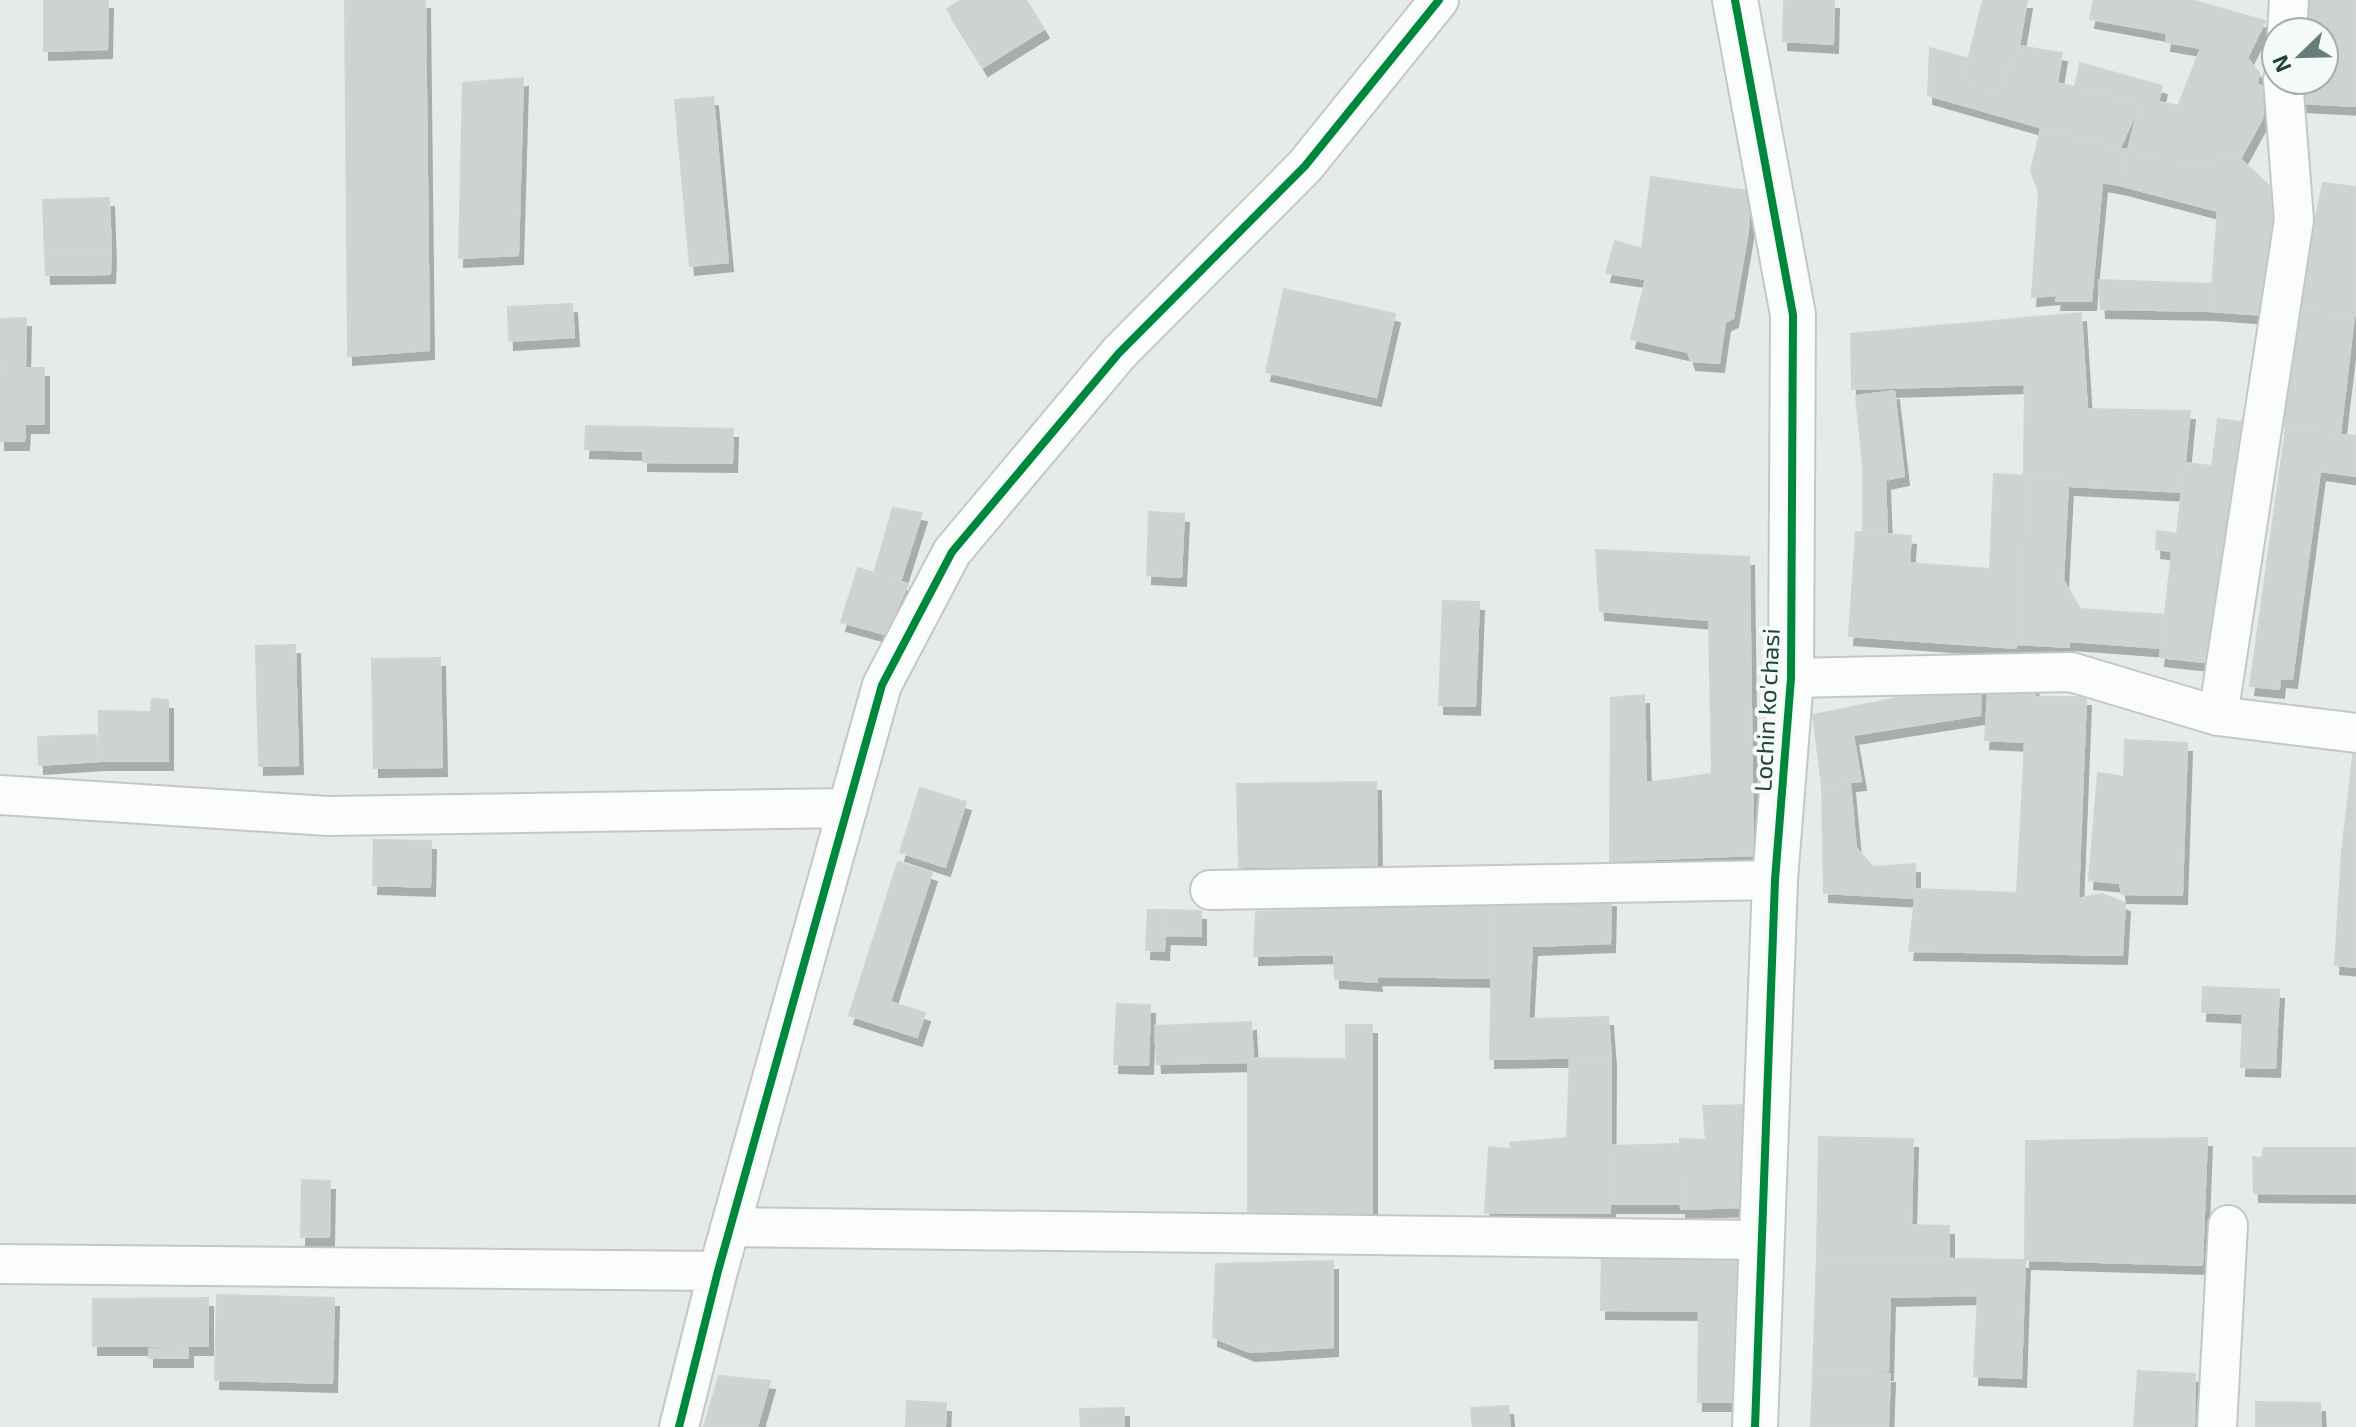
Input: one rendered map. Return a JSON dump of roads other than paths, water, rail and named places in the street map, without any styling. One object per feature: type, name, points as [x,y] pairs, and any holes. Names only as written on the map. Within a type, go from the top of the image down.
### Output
[{"type":"street","points":[[679,1427],[730,1227],[882,685],[952,552],[1119,353],[1305,166],[1439,0]]},
{"type":"street","name":"Lochin ko'chasi","points":[[1735,0],[1793,315],[1791,678],[1775,880],[1755,1427]]},
{"type":"street","points":[[2218,716],[2294,220],[2284,96]]},
{"type":"street","points":[[1791,678],[2071,672],[2218,716],[2356,733]]},
{"type":"street","points":[[0,795],[328,816],[848,808]]},
{"type":"street","points":[[1210,890],[1775,880]]},
{"type":"street","points":[[2217,1427],[2228,1225]]},
{"type":"street","points":[[730,1227],[1761,1240]]},
{"type":"street","points":[[0,1264],[718,1271]]}]
